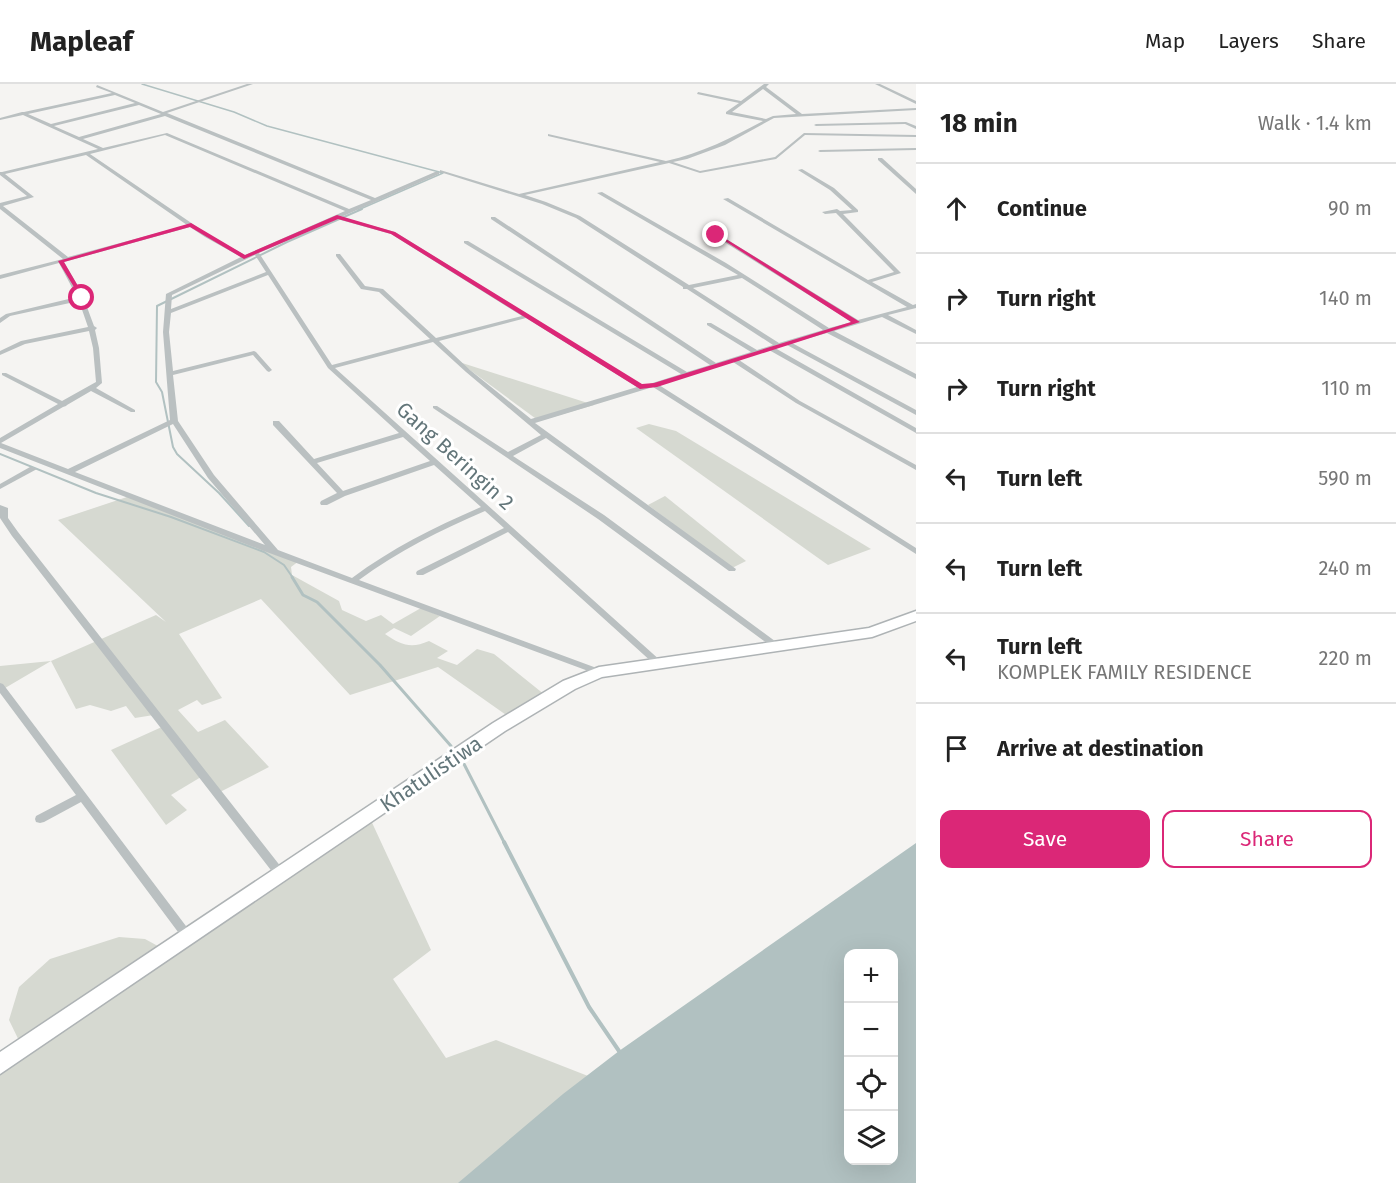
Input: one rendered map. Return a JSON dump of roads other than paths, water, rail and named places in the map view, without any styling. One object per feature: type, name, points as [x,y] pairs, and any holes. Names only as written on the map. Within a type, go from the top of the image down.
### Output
[{"type":"highway","name":"Khatulistiwa","points":[[0,1064],[543,700],[599,672],[872,632],[916,616]]},
{"type":"street","points":[[78,139],[251,84]]},
{"type":"street","points":[[877,84],[916,104]]},
{"type":"street","points":[[800,115],[765,85],[728,112],[765,120],[800,115],[916,109]]},
{"type":"street","points":[[97,86],[375,200]]},
{"type":"street","points":[[0,118],[116,93]]},
{"type":"street","points":[[698,93],[740,102]]},
{"type":"street","points":[[903,97],[916,96]]},
{"type":"street","points":[[49,126],[140,103]]},
{"type":"street","points":[[22,114],[102,149]]},
{"type":"street","points":[[519,195],[669,163],[723,144],[765,120]]},
{"type":"street","points":[[816,125],[906,123],[916,128]]},
{"type":"street","points":[[0,173],[165,134],[349,211]]},
{"type":"street","points":[[550,135],[700,172],[776,158],[804,134],[916,136]]},
{"type":"street","points":[[820,150],[916,149]]},
{"type":"street","points":[[86,153],[191,225],[244,257]]},
{"type":"street","points":[[880,159],[916,192]]},
{"type":"street","points":[[800,170],[832,189],[856,211],[825,212]]},
{"type":"street","points":[[271,551],[211,476],[173,422],[166,332],[169,299],[244,257],[258,254],[341,218],[349,211],[440,172],[519,195],[578,217],[685,288],[779,346]]},
{"type":"street","points":[[0,173],[31,197],[0,205]]},
{"type":"street","points":[[0,185],[12,182]]},
{"type":"street","points":[[600,193],[742,276],[829,331],[916,377]]},
{"type":"street","points":[[726,199],[914,307]]},
{"type":"street","points":[[0,205],[64,259],[94,328],[99,383],[93,389],[0,443]]},
{"type":"street","points":[[840,213],[898,273],[867,282]]},
{"type":"street","points":[[341,218],[393,233],[640,387]]},
{"type":"street","points":[[493,218],[714,364]]},
{"type":"street","points":[[0,278],[191,225]]},
{"type":"street","points":[[716,235],[857,322]]},
{"type":"street","points":[[466,242],[686,374]]},
{"type":"street","name":"Gang Beringin 2","points":[[258,254],[330,367],[657,663]]},
{"type":"street","points":[[338,255],[363,288],[381,290],[435,340],[546,435],[732,569]]},
{"type":"street","points":[[169,312],[270,272]]},
{"type":"street","points":[[685,288],[742,276]]},
{"type":"street","points":[[0,321],[8,315],[82,298]]},
{"type":"street","points":[[530,422],[605,401],[640,387],[655,385],[714,364],[914,307]]},
{"type":"street","points":[[884,315],[916,332]]},
{"type":"street","points":[[330,367],[528,316]]},
{"type":"street","points":[[709,324],[756,352]]},
{"type":"street","points":[[0,353],[23,342],[94,328]]},
{"type":"street","points":[[789,344],[916,412]]},
{"type":"street","points":[[770,348],[916,431]]},
{"type":"street","points":[[170,374],[254,353],[269,370]]},
{"type":"street","points":[[733,359],[798,402],[916,468]]},
{"type":"street","points":[[4,374],[64,405]]},
{"type":"street","points":[[655,385],[916,552]]},
{"type":"street","points":[[93,389],[133,411]]},
{"type":"street","points":[[435,407],[620,530],[778,647]]},
{"type":"street","points":[[70,471],[173,422]]},
{"type":"street","points":[[276,423],[342,494]]},
{"type":"street","points":[[312,462],[405,434]]},
{"type":"street","points":[[507,456],[546,435]]},
{"type":"street","points":[[0,443],[271,551],[599,672]]},
{"type":"street","points":[[324,503],[342,494],[436,462]]},
{"type":"street","points":[[0,487],[33,469]]},
{"type":"street","points":[[0,507],[4,510],[4,518],[15,534],[281,875]]},
{"type":"street","points":[[353,580],[427,533],[485,508]]},
{"type":"street","points":[[420,573],[510,529]]},
{"type":"street","points":[[2,691],[188,937]]},
{"type":"street","points":[[40,819],[82,796]]},
{"type":"waterway","points":[[142,84],[234,112],[267,126],[443,173],[358,210]]},
{"type":"waterway","points":[[249,526],[219,493],[177,454],[173,447],[162,392],[156,382],[157,306],[287,242],[362,209]]},
{"type":"waterway","points":[[0,454],[96,493],[171,517],[264,552],[284,565],[293,578]]},
{"type":"waterway","points":[[292,577],[303,595],[317,602],[380,665],[451,746]]},
{"type":"waterway","points":[[464,764],[505,844]]},
{"type":"waterway","points":[[504,842],[589,1007],[619,1051]]}]
